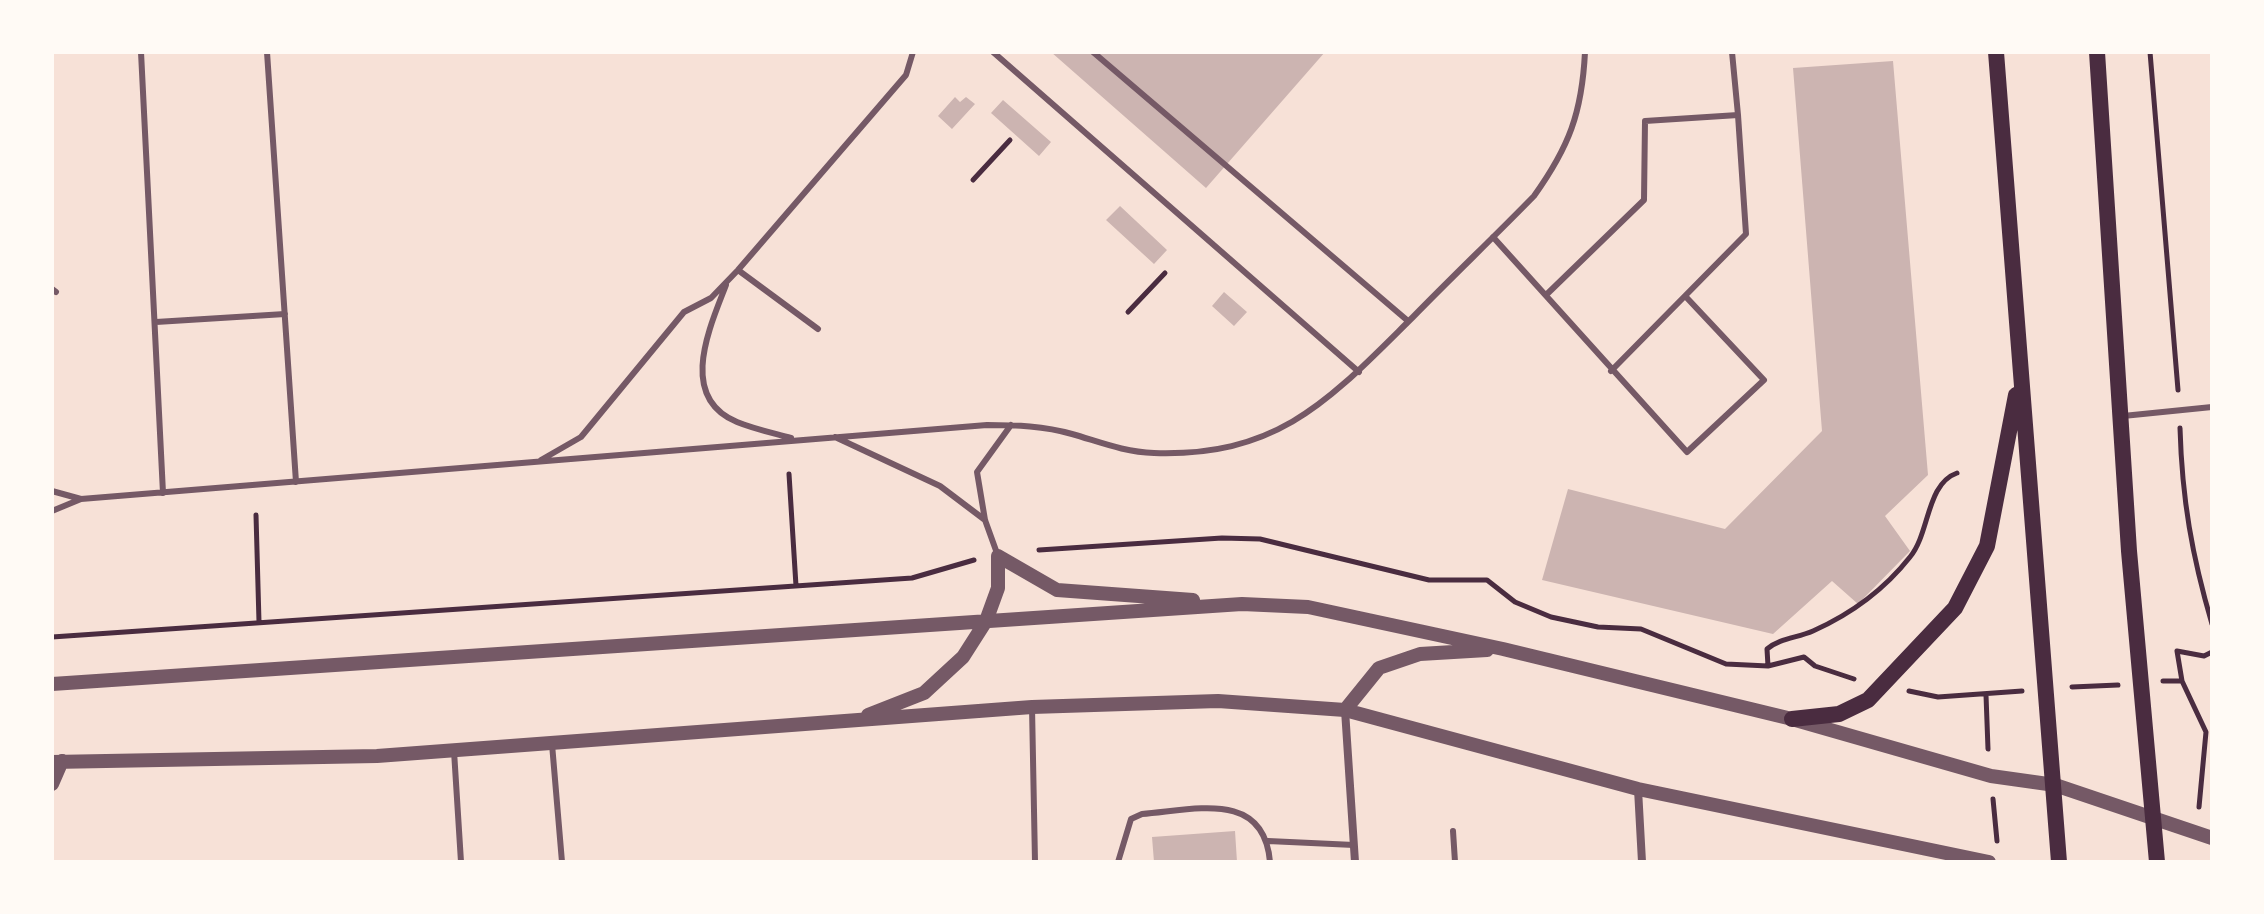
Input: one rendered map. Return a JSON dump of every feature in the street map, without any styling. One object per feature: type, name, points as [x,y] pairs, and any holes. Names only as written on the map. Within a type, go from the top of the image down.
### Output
[{"type":"main road","points":[[1996,52],[2059,862]]},
{"type":"main road","points":[[2097,52],[2123,416],[2129,551],[2157,862]]},
{"type":"main road","points":[[1792,719],[1839,714],[1868,700],[1955,608],[1987,546],[2020,374]]},
{"type":"street","points":[[852,721],[924,693],[963,657],[986,621],[998,588],[998,556],[1057,590],[1308,607],[1503,649],[1792,719],[1991,776],[2055,785],[2212,838]]},
{"type":"street","points":[[52,684],[1249,605]]},
{"type":"street","points":[[1355,862],[1345,710],[1379,668],[1420,654],[1503,649]]},
{"type":"street","points":[[52,784],[57,761],[377,756],[1032,707],[1218,701],[1345,710],[1638,789],[1989,862]]},
{"type":"street","points":[[1638,789],[1642,862]]},
{"type":"lane","points":[[141,52],[163,493]]},
{"type":"lane","points":[[267,52],[296,482]]},
{"type":"lane","points":[[538,462],[581,437],[684,312],[711,298],[738,270],[906,75],[913,52]]},
{"type":"lane","points":[[993,52],[1359,372]]},
{"type":"lane","points":[[1093,52],[1408,321]]},
{"type":"lane","points":[[52,511],[81,499],[794,439],[1011,425],[1071,434],[1112,449],[1152,453],[1210,453],[1249,443],[1326,402],[1534,196],[1561,158],[1576,121],[1585,52]]},
{"type":"lane","points":[[1611,371],[1687,298],[1746,234],[1732,52]]},
{"type":"lane","points":[[1546,295],[1644,200],[1645,121],[1738,115]]},
{"type":"lane","points":[[1493,237],[1687,452],[1764,380],[1687,298]]},
{"type":"lane","points":[[738,270],[818,329]]},
{"type":"lane","points":[[728,280],[704,344],[702,373],[710,403],[734,421],[794,439]]},
{"type":"lane","points":[[156,322],[285,314]]},
{"type":"lane","points":[[2123,416],[2212,407]]},
{"type":"lane","points":[[998,556],[985,520],[977,472],[1011,425]]},
{"type":"lane","points":[[832,436],[940,486],[985,520]]},
{"type":"lane","points":[[52,491],[81,499]]},
{"type":"lane","points":[[1032,707],[1035,862]]},
{"type":"lane","points":[[552,744],[562,862]]},
{"type":"lane","points":[[454,751],[461,862]]},
{"type":"lane","points":[[1118,862],[1131,819],[1142,814],[1227,808],[1243,811],[1268,841],[1270,862]]},
{"type":"lane","points":[[1453,831],[1455,862]]},
{"type":"lane","points":[[1268,841],[1354,845]]},
{"type":"path","points":[[2150,52],[2180,408],[2183,505],[2195,565],[2212,624]]},
{"type":"path","points":[[973,180],[1010,140]]},
{"type":"path","points":[[1128,312],[1165,273]]},
{"type":"path","points":[[1768,666],[1767,649],[1775,642],[1805,634],[1854,611],[1891,577],[1912,555],[1923,536],[1941,484],[1957,473]]},
{"type":"path","points":[[789,474],[796,586]]},
{"type":"path","points":[[256,515],[259,622]]},
{"type":"path","points":[[2200,793],[2206,732],[2182,681],[2177,651],[2204,656],[2212,652]]},
{"type":"path","points":[[1909,691],[1938,697],[2182,681]]},
{"type":"path","points":[[1986,695],[1986,728]]},
{"type":"building","points":[[1051,52],[1325,52],[1206,188]]},
{"type":"building","points":[[1893,61],[1928,475],[1885,516],[1910,551],[1858,604],[1832,581],[1773,634],[1542,580],[1568,489],[1725,529],[1822,431],[1793,68]]},
{"type":"building","points":[[955,97],[960,102],[966,97],[975,104],[952,129],[938,116]]},
{"type":"building","points":[[1003,100],[1051,142],[1039,156],[991,113]]},
{"type":"building","points":[[1120,206],[1167,250],[1154,264],[1106,220]]},
{"type":"building","points":[[1224,292],[1247,312],[1234,326],[1212,306]]},
{"type":"building","points":[[1235,831],[1237,862],[1154,862],[1152,837]]}]
